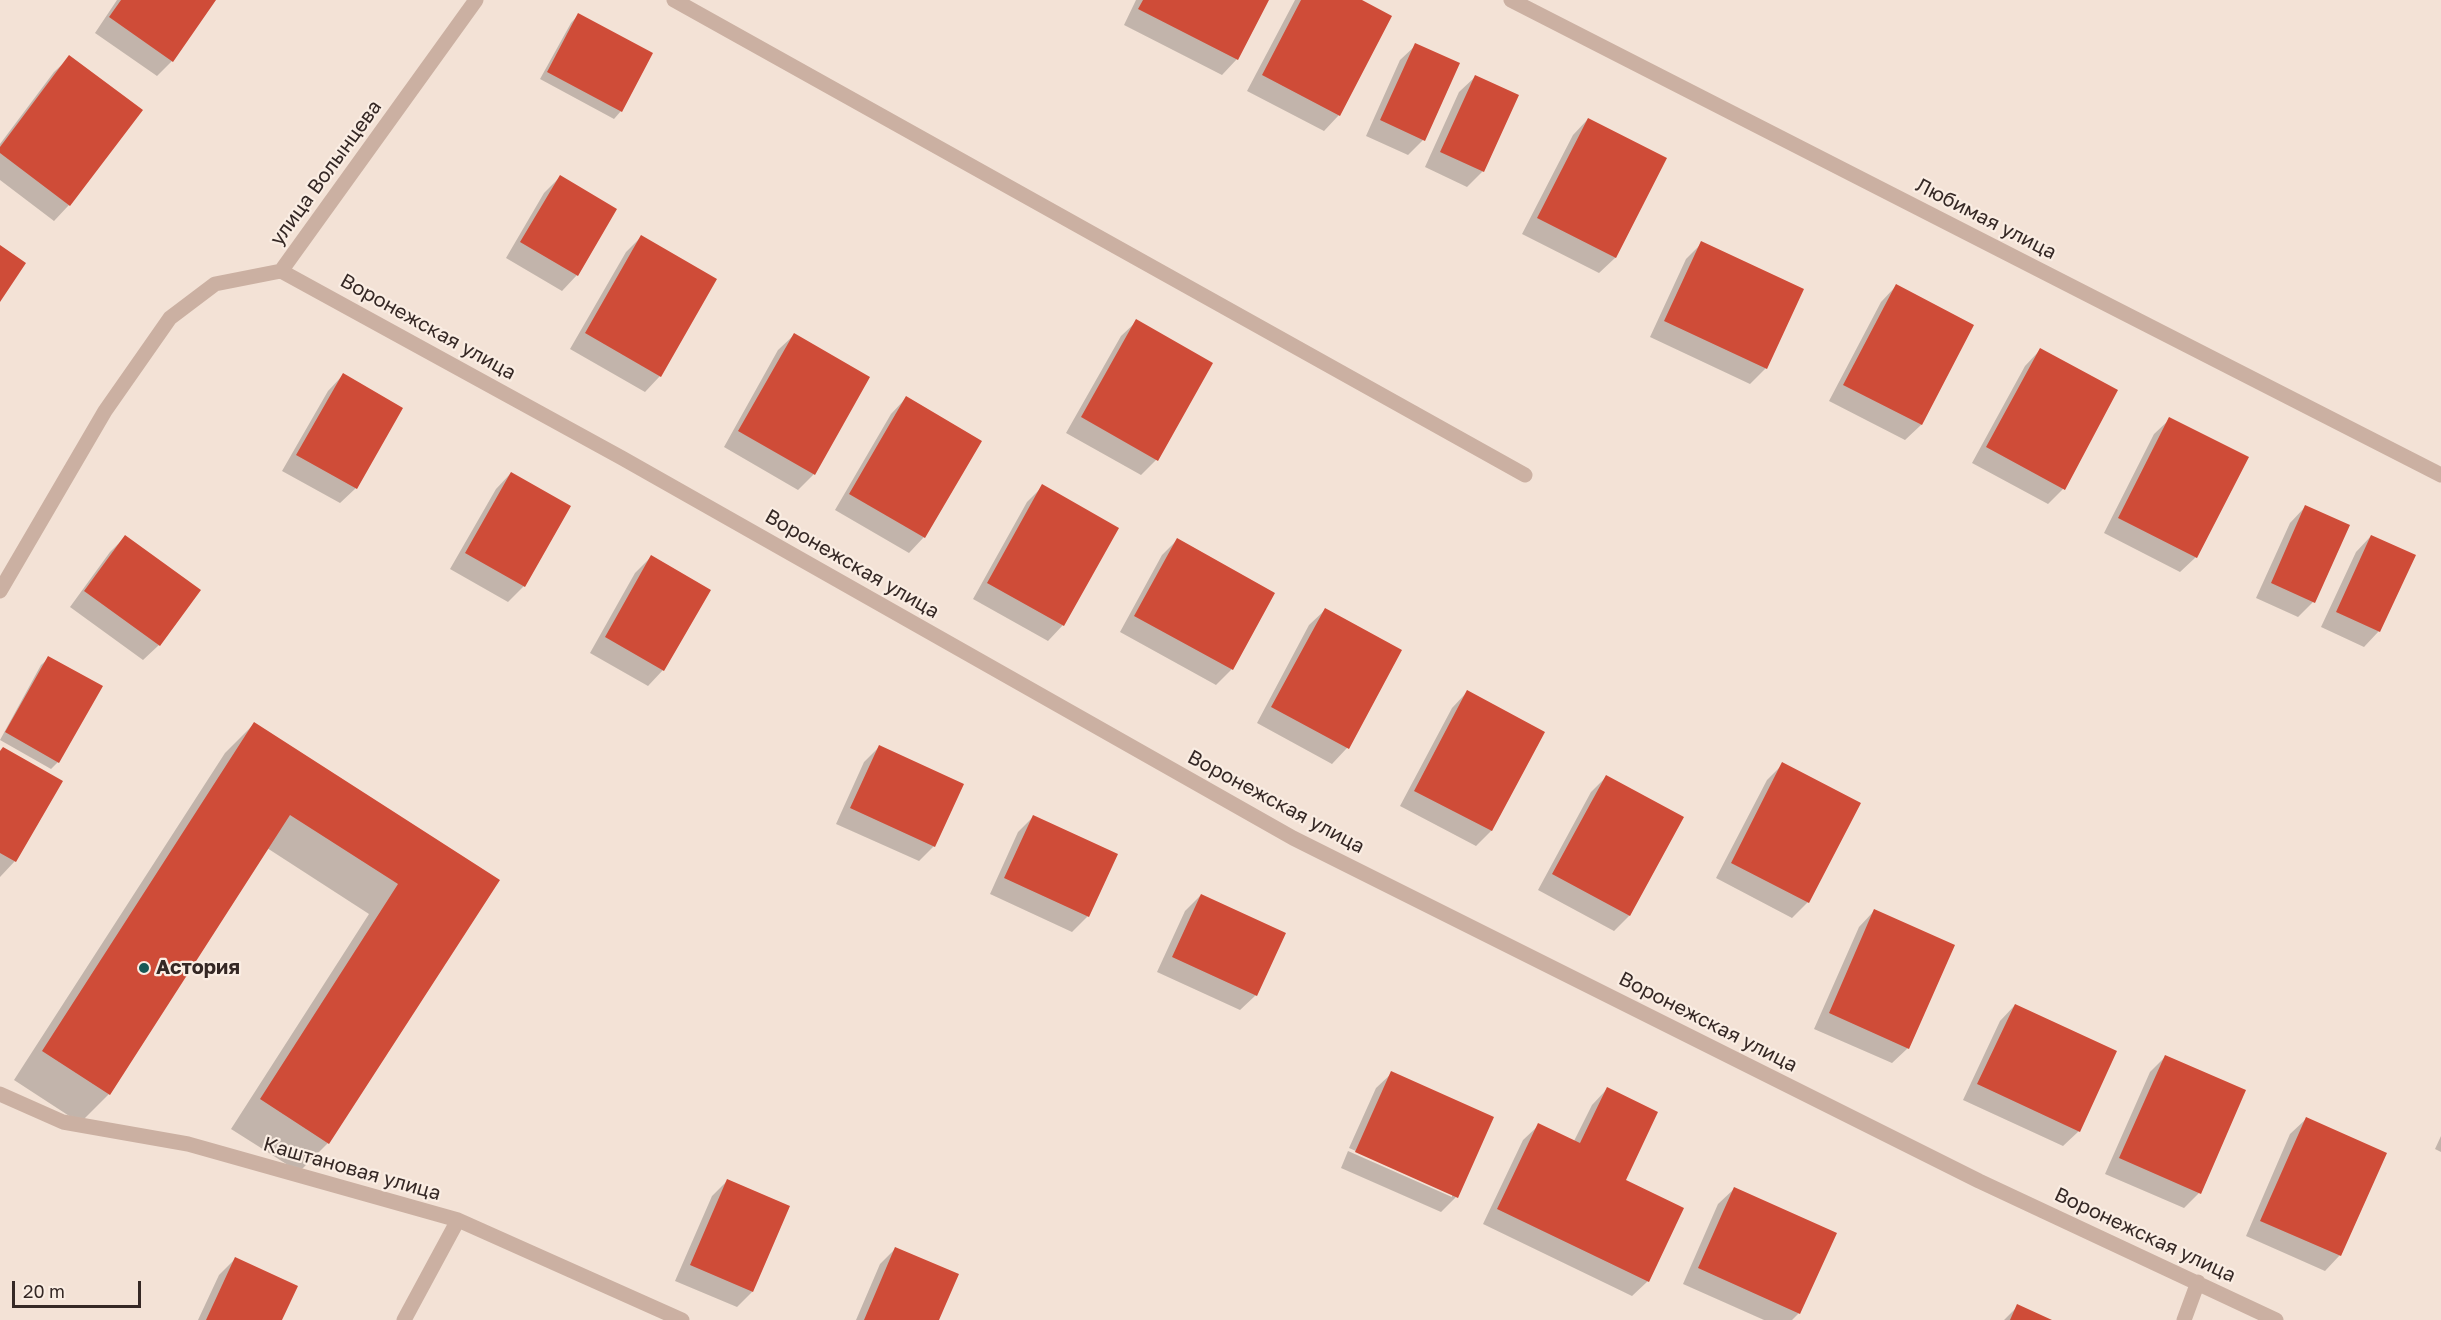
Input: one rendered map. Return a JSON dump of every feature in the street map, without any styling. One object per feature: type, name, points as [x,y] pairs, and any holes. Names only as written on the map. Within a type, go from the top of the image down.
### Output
[{"type":"street","name":"улица Волынцева","points":[[0,591],[105,411],[170,318],[215,284],[281,271],[476,0]]},
{"type":"street","points":[[674,0],[1525,475]]},
{"type":"street","name":"Любимая улица","points":[[1511,0],[2441,475]]},
{"type":"street","name":"Воронежская улица","points":[[281,271],[622,458],[1293,838],[1979,1181],[2276,1320]]},
{"type":"street","name":"Каштановая улица","points":[[0,1094],[63,1122],[188,1144],[458,1220],[682,1320]]},
{"type":"street","points":[[404,1320],[458,1220]]},
{"type":"street","points":[[2184,1320],[2198,1282]]},
{"type":"building","points":[[121,0],[216,0],[173,62],[109,17]]},
{"type":"building","points":[[1143,0],[1269,0],[1238,60],[1138,9]]},
{"type":"building","points":[[1301,0],[1362,0],[1392,16],[1340,116],[1262,75]]},
{"type":"building","points":[[578,13],[653,53],[622,112],[547,72]]},
{"type":"building","points":[[1415,43],[1460,63],[1425,141],[1380,120]]},
{"type":"building","points":[[69,55],[143,110],[70,206],[0,153],[0,147]]},
{"type":"building","points":[[1475,75],[1519,95],[1484,172],[1440,152]]},
{"type":"building","points":[[1588,118],[1667,158],[1616,258],[1537,218]]},
{"type":"building","points":[[560,175],[617,209],[578,276],[520,242]]},
{"type":"building","points":[[641,235],[717,279],[661,377],[585,333]]},
{"type":"building","points":[[1701,241],[1804,289],[1767,369],[1664,321]]},
{"type":"building","points":[[0,245],[26,263],[0,302]]},
{"type":"building","points":[[1896,284],[1974,325],[1922,425],[1843,385]]},
{"type":"building","points":[[1136,319],[1213,363],[1158,461],[1081,417]]},
{"type":"building","points":[[794,333],[870,377],[815,475],[738,431]]},
{"type":"building","points":[[2040,348],[2118,390],[2065,490],[1986,447]]},
{"type":"building","points":[[343,373],[403,408],[357,489],[296,455]]},
{"type":"building","points":[[906,396],[982,441],[925,538],[849,494]]},
{"type":"building","points":[[2169,417],[2249,457],[2197,558],[2118,518]]},
{"type":"building","points":[[511,472],[571,506],[525,587],[465,553]]},
{"type":"building","points":[[1042,484],[1119,528],[1064,626],[987,583]]},
{"type":"building","points":[[2305,505],[2350,525],[2315,603],[2271,583]]},
{"type":"building","points":[[125,535],[201,590],[160,646],[84,591]]},
{"type":"building","points":[[2371,535],[2416,555],[2380,632],[2336,612]]},
{"type":"building","points":[[1177,538],[1275,593],[1233,670],[1134,616]]},
{"type":"building","points":[[651,555],[711,590],[664,671],[605,637]]},
{"type":"building","points":[[1325,608],[1402,650],[1349,749],[1271,707]]},
{"type":"building","points":[[48,656],[103,686],[59,763],[5,732]]},
{"type":"building","points":[[1467,690],[1545,732],[1492,831],[1414,791]]},
{"type":"building","points":[[254,722],[500,880],[329,1144],[260,1099],[398,884],[290,815],[110,1095],[42,1051]]},
{"type":"building","points":[[879,745],[964,784],[935,847],[850,808]]},
{"type":"building","points":[[3,747],[63,781],[16,862],[0,853],[0,751]]},
{"type":"building","points":[[1782,762],[1861,803],[1809,903],[1731,863]]},
{"type":"building","points":[[1606,775],[1684,817],[1630,916],[1552,874]]},
{"type":"building","points":[[1033,815],[1118,854],[1089,917],[1004,878]]},
{"type":"building","points":[[1201,894],[1286,933],[1257,996],[1172,957]]},
{"type":"building","points":[[1874,909],[1955,945],[1909,1049],[1829,1013]]},
{"type":"building","points":[[2015,1004],[2117,1051],[2080,1132],[1977,1084]]},
{"type":"building","points":[[2165,1055],[2246,1090],[2201,1194],[2119,1158]]},
{"type":"building","points":[[1391,1071],[1494,1117],[1458,1198],[1355,1152]]},
{"type":"building","points":[[1607,1087],[1658,1112],[1626,1180],[1684,1208],[1649,1282],[1497,1209],[1538,1123],[1580,1143]]},
{"type":"building","points":[[2306,1117],[2387,1153],[2341,1256],[2260,1221]]},
{"type":"building","points":[[727,1179],[790,1206],[753,1292],[690,1265]]},
{"type":"building","points":[[1734,1187],[1837,1233],[1800,1314],[1698,1268]]},
{"type":"building","points":[[895,1247],[959,1274],[939,1320],[864,1320]]},
{"type":"building","points":[[235,1257],[298,1286],[282,1320],[206,1320]]},
{"type":"building","points":[[2017,1304],[2052,1320],[2010,1320]]},
{"type":"place","name":"Астория","points":[[144,968]]}]
